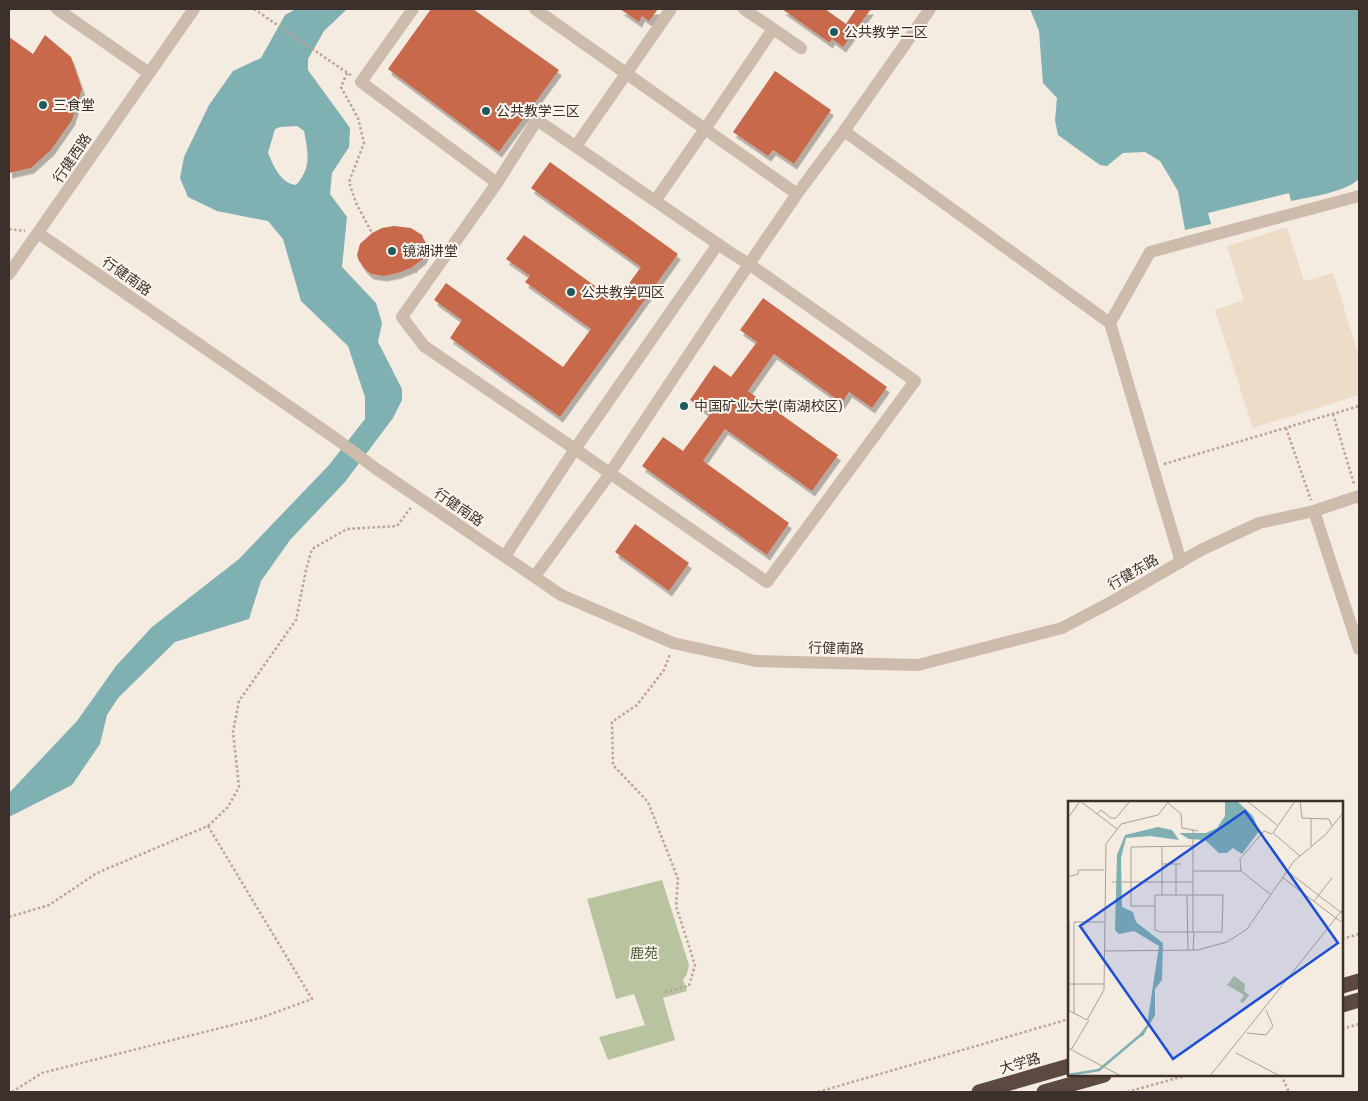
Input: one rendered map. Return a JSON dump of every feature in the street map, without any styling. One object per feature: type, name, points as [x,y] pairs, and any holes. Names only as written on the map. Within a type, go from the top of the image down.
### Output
[{"type":"highway","points":[[1343,986],[1359,981]]},
{"type":"highway","points":[[1343,1005],[1359,1000]]},
{"type":"highway","name":"大学路","points":[[979,1092],[1068,1066]]},
{"type":"highway","points":[[1044,1092],[1100,1076]]},
{"type":"street","points":[[57,9],[149,73]]},
{"type":"street","name":"行健西路","points":[[9,274],[194,9]]},
{"type":"street","points":[[413,9],[361,82],[497,183]]},
{"type":"street","points":[[535,9],[797,194]]},
{"type":"street","points":[[576,146],[671,9]]},
{"type":"street","points":[[744,9],[801,48]]},
{"type":"street","points":[[535,576],[610,473],[797,194],[930,9]]},
{"type":"street","points":[[655,200],[773,29]]},
{"type":"street","points":[[537,120],[749,264],[915,381],[767,582],[575,448],[424,346],[402,317],[497,183],[537,120]]},
{"type":"street","points":[[844,131],[1110,323],[1180,562]]},
{"type":"street","points":[[1110,323],[1150,252],[1359,196]]},
{"type":"street","name":"行健南路","points":[[38,233],[335,438],[375,468],[561,594],[674,643],[756,661],[918,665]]},
{"type":"street","points":[[505,556],[575,448],[718,244]]},
{"type":"street","name":"行健东路","points":[[918,665],[1062,628],[1202,550],[1259,523],[1314,510],[1359,496]]},
{"type":"street","points":[[1314,510],[1359,650]]},
{"type":"path","points":[[254,9],[361,82]]},
{"type":"path","points":[[347,73],[341,87],[358,118],[364,143],[349,182],[356,203],[372,233]]},
{"type":"path","points":[[1153,467],[1359,406]]},
{"type":"path","points":[[1333,414],[1359,496]]},
{"type":"path","points":[[1286,428],[1314,510]]},
{"type":"path","points":[[9,917],[49,905],[97,873],[208,826],[228,807],[238,787],[233,732],[240,701],[296,620],[312,548],[347,529],[397,526],[415,501]]},
{"type":"path","points":[[665,992],[689,986],[695,965],[676,906],[678,880],[648,802],[613,765],[612,722],[637,705],[664,670],[674,643]]},
{"type":"path","points":[[12,1092],[42,1073],[260,1018],[312,1000],[208,826]]},
{"type":"path","points":[[1343,939],[1359,934]]},
{"type":"path","points":[[818,1092],[1068,1019]]},
{"type":"path","points":[[1343,1030],[1359,1024]]},
{"type":"path","points":[[1127,1092],[1184,1076]]},
{"type":"path","points":[[1281,1076],[1289,1092]]},
{"type":"green space","name":"鹿苑","points":[[662,880],[689,965],[683,980],[687,991],[663,998],[675,1040],[608,1060],[599,1037],[645,1025],[634,994],[616,999],[587,899]]},
{"type":"shaded area","points":[[1287,227],[1304,281],[1333,273],[1359,356],[1359,395],[1253,428],[1215,310],[1244,300],[1227,246]]},
{"type":"water","points":[[296,9],[347,9],[324,31],[308,59],[308,70],[350,128],[349,147],[332,173],[330,194],[347,217],[342,267],[376,303],[382,323],[378,342],[402,389],[402,400],[393,418],[345,482],[290,540],[261,581],[249,619],[175,642],[118,698],[107,715],[100,744],[72,785],[9,817],[9,793],[77,721],[116,666],[152,627],[239,559],[329,465],[365,419],[365,397],[348,346],[301,301],[283,239],[268,221],[217,211],[188,197],[180,178],[184,157],[209,105],[233,71],[261,58],[285,15]],"holes":[[[297,126],[304,131],[308,159],[307,166],[296,185],[282,178],[268,153],[275,129]]]},
{"type":"water","points":[[1030,9],[1359,9],[1359,179],[1353,184],[1337,191],[1317,196],[1291,201],[1289,193],[1208,213],[1211,224],[1185,230],[1178,191],[1160,161],[1145,152],[1123,153],[1107,166],[1100,165],[1058,135],[1055,120],[1057,98],[1043,83],[1039,31]]},
{"type":"building","name":"公共教学三区","points":[[431,9],[473,9],[559,70],[499,152],[388,69]]},
{"type":"building","points":[[620,9],[658,9],[649,21],[642,16],[639,22]]},
{"type":"building","name":"公共教学二区","points":[[782,9],[825,9],[846,24],[856,9],[871,9],[843,47],[832,39],[830,43]]},
{"type":"building","name":"三食堂","points":[[45,35],[71,57],[82,89],[72,120],[51,150],[31,168],[9,173],[9,37],[33,54]]},
{"type":"building","points":[[775,71],[831,110],[794,164],[773,150],[768,156],[733,132]]},
{"type":"building","name":"公共教学四区","points":[[550,162],[678,254],[560,417],[450,338],[462,320],[434,300],[446,283],[563,367],[591,329],[525,282],[530,276],[506,259],[524,235],[616,301],[641,267],[531,188]]},
{"type":"building","name":"镜湖讲堂","points":[[394,226],[411,228],[422,235],[427,247],[426,253],[423,259],[411,268],[398,273],[384,276],[371,274],[359,261],[357,255],[360,244],[372,233],[382,228]]},
{"type":"building","points":[[763,298],[887,387],[872,408],[849,392],[842,403],[774,354],[748,391],[838,455],[812,491],[725,429],[703,461],[789,523],[767,555],[642,466],[663,437],[683,451],[710,414],[690,400],[714,365],[731,377],[757,342],[740,330]]},
{"type":"building","points":[[635,524],[689,563],[669,591],[615,552]]},
{"type":"place","name":"公共教学二区","points":[[834,32]]},
{"type":"place","name":"三食堂","points":[[43,105]]},
{"type":"place","name":"公共教学三区","points":[[486,111]]},
{"type":"place","name":"镜湖讲堂","points":[[392,251]]},
{"type":"place","name":"公共教学四区","points":[[571,292]]},
{"type":"place","name":"中国矿业大学(南湖校区)","points":[[684,406]]}]
